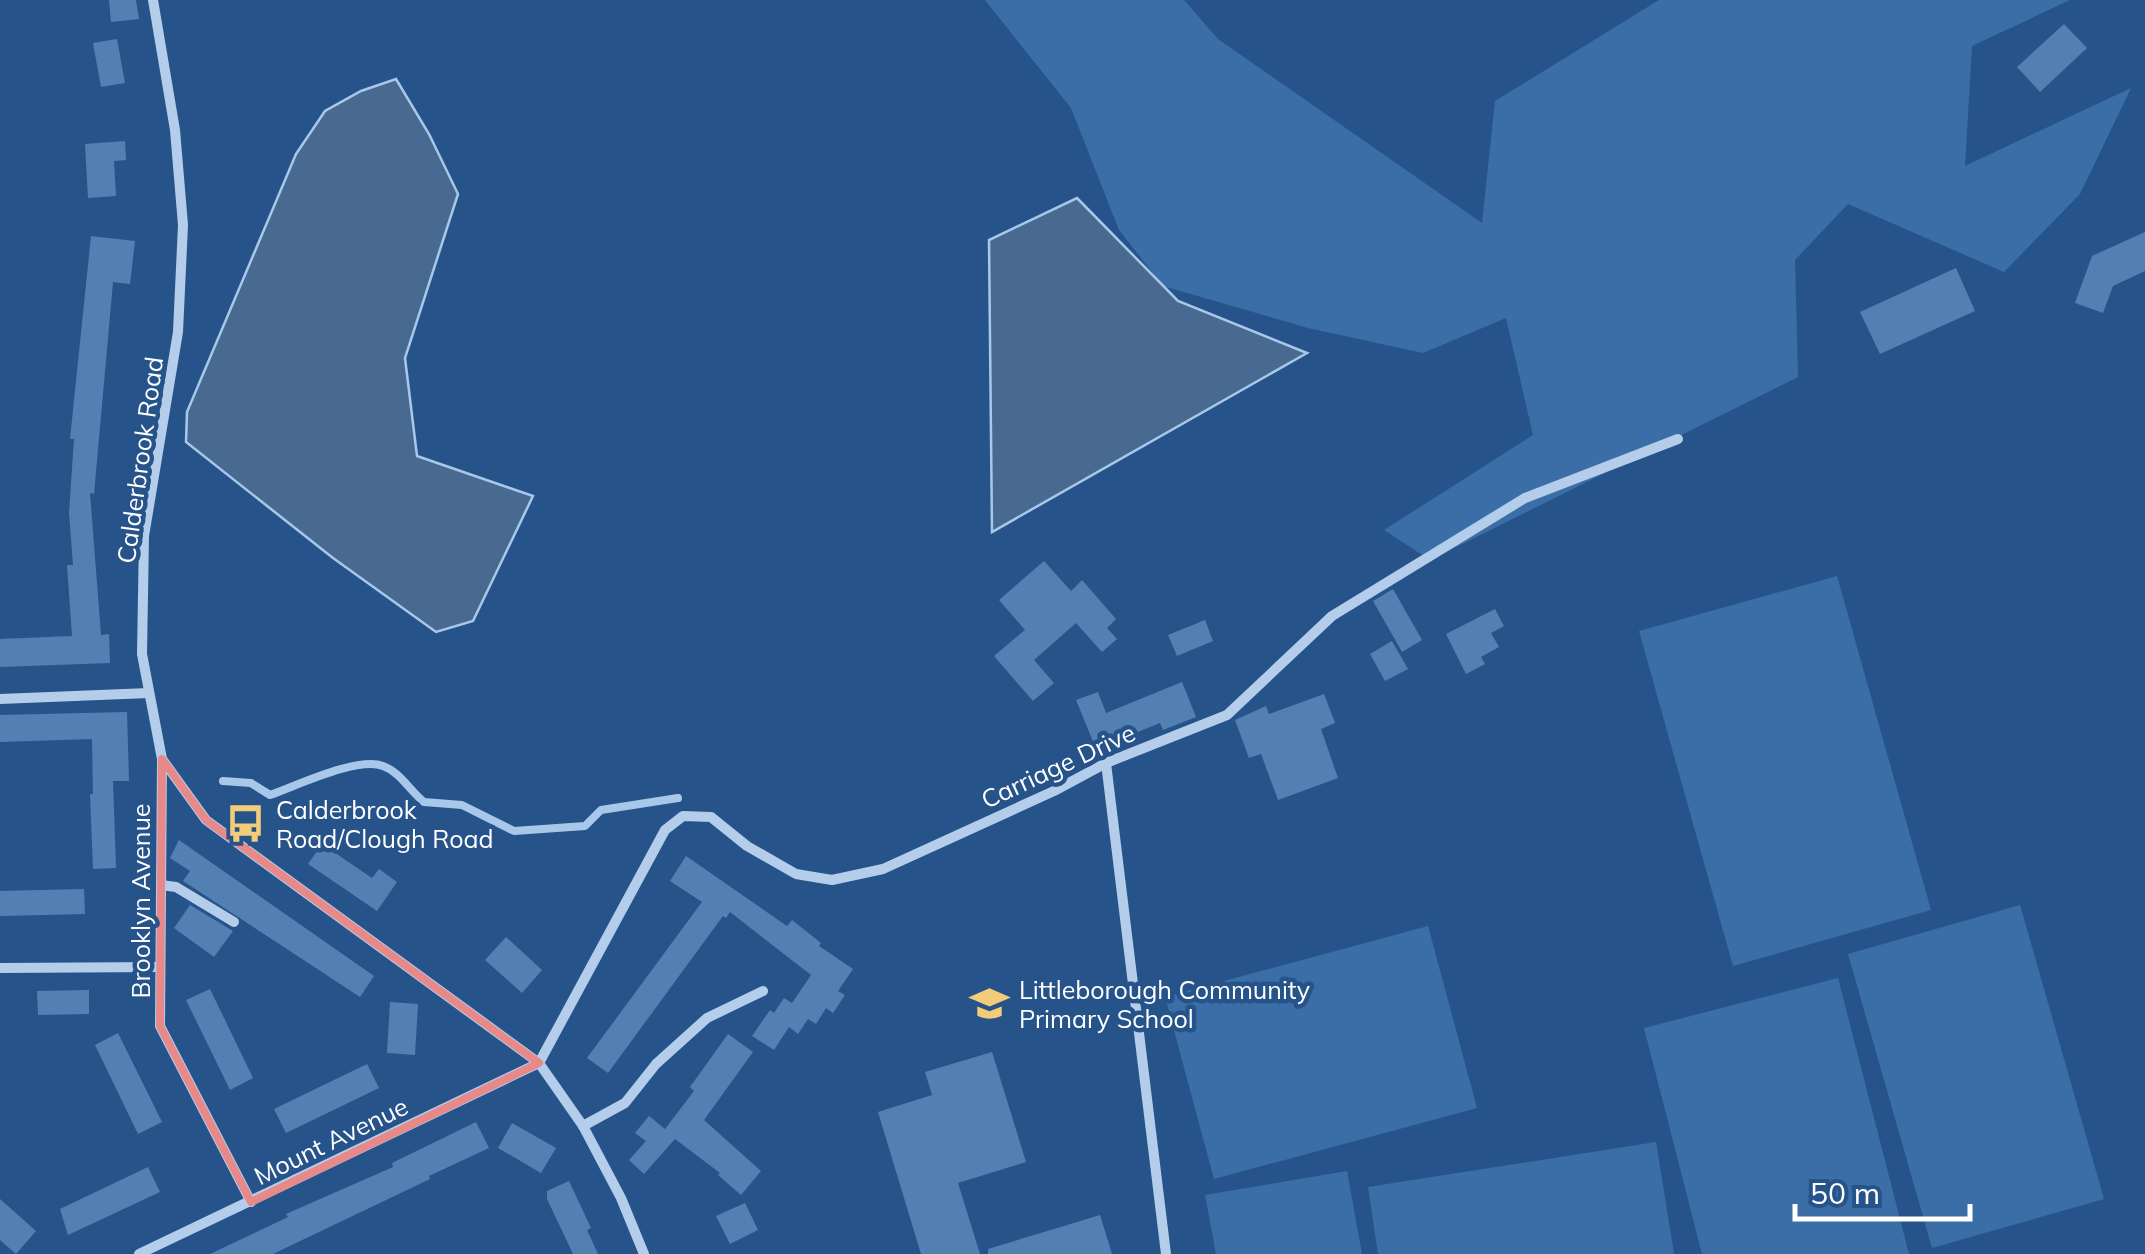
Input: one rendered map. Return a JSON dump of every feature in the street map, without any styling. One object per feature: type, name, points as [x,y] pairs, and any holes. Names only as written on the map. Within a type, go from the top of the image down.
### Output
[{"type":"street","name":"Calderbrook Road","points":[[153,0],[175,130],[184,225],[178,332],[144,536],[142,654],[162,758],[206,820],[540,1062],[583,1126],[621,1198],[644,1254]]},
{"type":"street","name":"Carriage Drive","points":[[540,1062],[665,830],[684,816],[711,817],[747,846],[796,874],[832,880],[883,869],[1106,763],[1227,715],[1332,616],[1524,498],[1678,438]]},
{"type":"street","points":[[0,699],[150,694]]},
{"type":"street","name":"Brooklyn Avenue","points":[[162,758],[160,1026],[251,1202]]},
{"type":"street","points":[[1106,763],[1166,1254]]},
{"type":"street","points":[[161,885],[176,888],[234,922]]},
{"type":"street","points":[[0,968],[160,967]]},
{"type":"street","points":[[583,1126],[624,1103],[656,1064],[707,1018],[763,991]]},
{"type":"street","name":"Mount Avenue","points":[[138,1254],[540,1062]]},
{"type":"highlighted area","points":[[162,759],[206,820],[539,1063],[251,1202],[160,1026]]},
{"type":"shaded area","points":[[985,0],[1184,0],[1218,39],[1482,223],[1495,101],[1659,0],[2070,0],[1972,46],[1965,166],[2131,88],[2080,194],[2004,272],[1848,204],[1795,260],[1798,377],[1430,560],[1384,530],[1533,435],[1506,318],[1423,353],[1308,328],[1163,286],[1119,230],[1071,108]]},
{"type":"shaded area","points":[[396,79],[458,194],[405,358],[417,456],[533,496],[473,621],[436,632],[333,558],[186,442],[187,412],[296,154],[325,111],[361,91]]},
{"type":"shaded area","points":[[1077,198],[1178,301],[1307,353],[992,532],[989,240]]},
{"type":"shaded area","points":[[1837,576],[1931,910],[1733,966],[1639,631]]},
{"type":"shaded area","points":[[2020,905],[2104,1199],[1932,1248],[1848,954]]},
{"type":"shaded area","points":[[1428,926],[1477,1108],[1214,1179],[1165,997]]},
{"type":"shaded area","points":[[1838,978],[1909,1254],[1702,1254],[1644,1028]]},
{"type":"shaded area","points":[[1656,1142],[1674,1254],[1378,1254],[1368,1187]]},
{"type":"shaded area","points":[[1347,1171],[1362,1254],[1216,1254],[1205,1195]]},
{"type":"building","points":[[109,0],[136,0],[139,19],[111,22]]},
{"type":"building","points":[[2064,24],[2087,48],[2040,92],[2017,67]]},
{"type":"building","points":[[117,39],[125,83],[101,87],[93,43]]},
{"type":"building","points":[[125,141],[126,160],[114,161],[116,196],[88,198],[85,144]]},
{"type":"building","points":[[2145,232],[2145,271],[2113,286],[2103,313],[2075,303],[2092,256]]},
{"type":"building","points":[[91,236],[135,241],[130,284],[113,282],[94,494],[90,493],[101,635],[109,634],[110,663],[0,667],[0,639],[72,636],[67,565],[73,565],[69,513],[74,439],[70,439]]},
{"type":"building","points":[[1956,268],[1975,311],[1880,354],[1860,312]]},
{"type":"building","points":[[1044,561],[1071,591],[1082,580],[1116,619],[1107,628],[1117,639],[1102,652],[1076,623],[1034,660],[1054,683],[1033,701],[994,656],[1025,630],[999,600]]},
{"type":"building","points":[[1393,589],[1422,640],[1402,652],[1373,601]]},
{"type":"building","points":[[1495,609],[1504,626],[1491,633],[1499,647],[1481,657],[1485,664],[1466,674],[1446,634]]},
{"type":"building","points":[[1205,620],[1213,641],[1177,656],[1168,635]]},
{"type":"building","points":[[1392,641],[1408,669],[1385,681],[1370,654]]},
{"type":"building","points":[[1182,682],[1196,717],[1163,730],[1160,723],[1096,749],[1076,700],[1098,692],[1106,713]]},
{"type":"building","points":[[1324,694],[1335,723],[1321,729],[1338,778],[1278,800],[1261,754],[1249,758],[1235,720],[1266,706],[1269,714]]},
{"type":"building","points":[[127,712],[129,781],[113,781],[116,868],[93,869],[92,739],[0,742],[0,715]]},
{"type":"building","points":[[179,840],[374,976],[360,997],[183,881],[190,871],[170,858]]},
{"type":"building","points":[[322,844],[372,878],[379,869],[397,882],[377,911],[308,864]]},
{"type":"building","points":[[686,856],[787,926],[792,920],[821,943],[819,946],[853,969],[838,991],[845,995],[833,1013],[826,1008],[816,1024],[808,1019],[798,1034],[789,1027],[774,1050],[752,1036],[784,998],[792,1003],[811,975],[730,912],[726,918],[723,916],[608,1073],[587,1058],[702,902],[670,881]]},
{"type":"building","points":[[84,889],[85,914],[0,916],[0,891]]},
{"type":"building","points":[[190,905],[233,931],[214,957],[174,928]]},
{"type":"building","points":[[506,937],[542,970],[522,993],[485,960]]},
{"type":"building","points":[[210,989],[253,1078],[230,1090],[186,1000]]},
{"type":"building","points":[[89,990],[89,1014],[38,1015],[37,991]]},
{"type":"building","points":[[390,1002],[418,1004],[415,1055],[387,1053]]},
{"type":"building","points":[[118,1033],[162,1122],[138,1134],[95,1045]]},
{"type":"building","points":[[728,1034],[753,1052],[704,1120],[761,1171],[741,1195],[720,1173],[675,1139],[644,1174],[629,1160],[646,1141],[635,1133],[649,1116],[665,1129],[694,1091],[690,1087]]},
{"type":"building","points":[[992,1052],[1026,1162],[958,1183],[980,1254],[921,1254],[878,1112],[932,1095],[925,1072]]},
{"type":"building","points":[[367,1064],[379,1088],[286,1133],[274,1109]]},
{"type":"building","points":[[476,1122],[489,1148],[429,1176],[430,1179],[273,1254],[210,1254],[288,1217],[286,1214],[393,1167],[392,1163]]},
{"type":"building","points":[[512,1123],[556,1148],[541,1173],[498,1148]]},
{"type":"building","points":[[148,1167],[160,1192],[68,1235],[60,1209]]},
{"type":"building","points":[[569,1181],[591,1228],[587,1230],[598,1254],[573,1254],[547,1199],[547,1191]]},
{"type":"building","points":[[0,1199],[36,1231],[16,1254],[0,1240]]},
{"type":"building","points":[[745,1203],[758,1230],[730,1244],[716,1216]]},
{"type":"building","points":[[1100,1215],[1112,1254],[988,1254],[988,1249]]},
{"type":"waterway","points":[[223,781],[251,783],[270,795],[343,768],[372,764],[395,773],[424,802],[462,805],[514,831],[585,826],[601,810],[678,798]]},
{"type":"place","name":"Calderbrook Road/Clough Road","points":[[246,824]]},
{"type":"place","name":"Littleborough Community Primary School","points":[[989,1004]]}]
